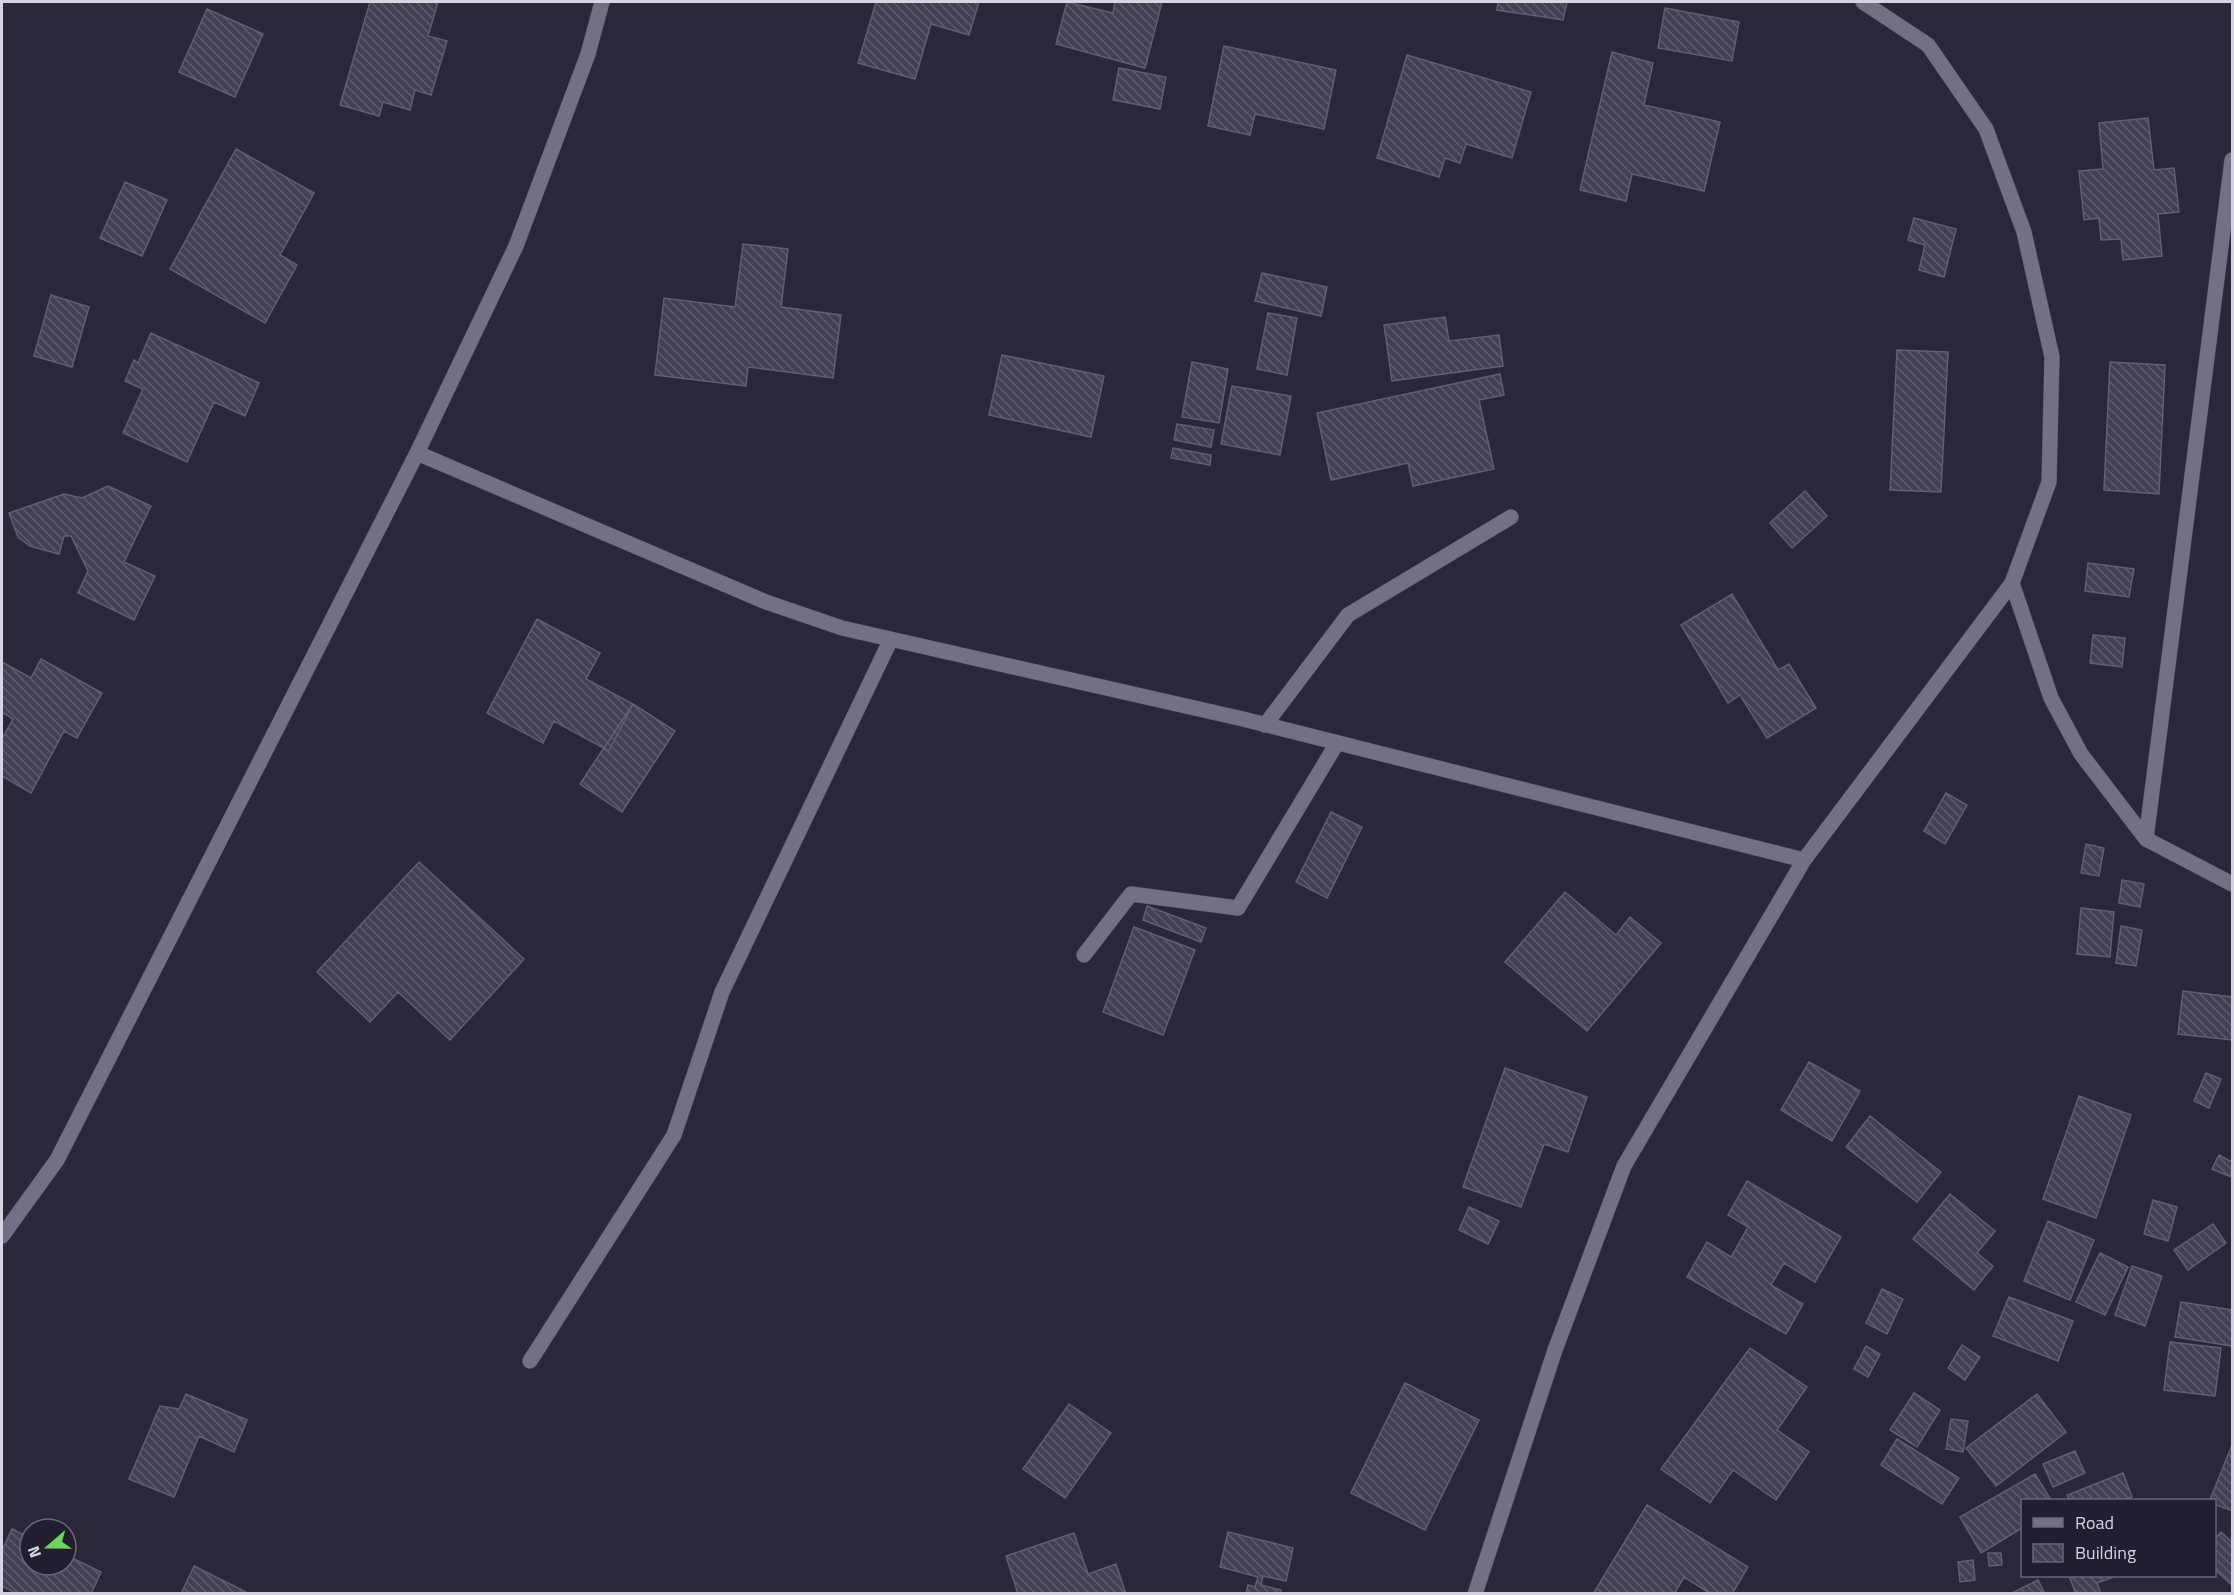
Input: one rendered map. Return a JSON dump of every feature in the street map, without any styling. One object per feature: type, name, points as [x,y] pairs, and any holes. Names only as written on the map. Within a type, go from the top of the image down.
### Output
[{"type":"street","points":[[2,1236],[57,1160],[417,453],[516,246],[588,54],[602,2]]},
{"type":"street","points":[[1475,1593],[1555,1350],[1624,1166],[1804,860],[2012,583],[2049,482],[2052,357],[2025,232],[1986,129],[1928,45],[1863,2]]},
{"type":"street","points":[[2146,839],[2232,160]]},
{"type":"street","points":[[417,453],[766,602],[842,628],[1265,725],[1804,860]]},
{"type":"street","points":[[1265,725],[1348,615],[1510,517]]},
{"type":"street","points":[[2012,583],[2051,698],[2081,754],[2146,839],[2232,884]]},
{"type":"street","points":[[530,1360],[674,1135],[722,992],[891,639]]},
{"type":"street","points":[[1084,955],[1131,894],[1238,908],[1337,743]]},
{"type":"building","points":[[370,2],[438,2],[428,36],[447,41],[431,95],[415,90],[410,110],[383,102],[379,116],[340,105]]},
{"type":"building","points":[[876,2],[979,2],[969,35],[931,24],[915,79],[858,63]]},
{"type":"building","points":[[1067,2],[1113,13],[1115,2],[1162,2],[1145,68],[1056,44]]},
{"type":"building","points":[[1498,2],[1567,2],[1563,20],[1497,10]]},
{"type":"building","points":[[1665,8],[1739,22],[1732,61],[1658,48]]},
{"type":"building","points":[[207,9],[263,34],[235,97],[179,72]]},
{"type":"building","points":[[1224,46],[1336,70],[1324,129],[1255,114],[1250,135],[1208,126]]},
{"type":"building","points":[[1612,52],[1653,63],[1644,105],[1720,122],[1704,191],[1632,174],[1626,201],[1580,190]]},
{"type":"building","points":[[1407,55],[1531,92],[1512,158],[1466,144],[1460,163],[1445,158],[1439,177],[1377,158]]},
{"type":"building","points":[[1119,68],[1166,77],[1160,109],[1113,100]]},
{"type":"building","points":[[2148,118],[2154,170],[2174,168],[2179,212],[2158,214],[2162,256],[2123,260],[2121,239],[2101,240],[2099,218],[2084,220],[2079,171],[2103,169],[2099,123]]},
{"type":"building","points":[[236,149],[314,193],[280,255],[297,265],[265,323],[170,269]]},
{"type":"building","points":[[125,182],[167,200],[142,256],[100,238]]},
{"type":"building","points":[[1914,218],[1956,229],[1944,277],[1919,270],[1925,245],[1908,240]]},
{"type":"building","points":[[743,244],[788,249],[781,307],[841,315],[833,378],[748,367],[746,386],[655,375],[664,298],[735,307]]},
{"type":"building","points":[[1262,273],[1327,287],[1321,316],[1255,301]]},
{"type":"building","points":[[51,295],[89,307],[72,367],[34,356]]},
{"type":"building","points":[[1268,313],[1297,318],[1287,375],[1257,369]]},
{"type":"building","points":[[1445,317],[1449,341],[1499,335],[1503,366],[1392,381],[1384,325]]},
{"type":"building","points":[[151,333],[259,383],[245,416],[214,402],[187,462],[123,433],[143,389],[125,381],[134,360],[138,363]]},
{"type":"building","points":[[1897,350],[1948,352],[1941,492],[1890,490]]},
{"type":"building","points":[[1002,355],[1104,376],[1091,437],[989,415]]},
{"type":"building","points":[[1192,362],[1228,369],[1219,423],[1182,417]]},
{"type":"building","points":[[2110,362],[2165,365],[2159,494],[2104,490]]},
{"type":"building","points":[[1500,374],[1504,395],[1479,400],[1494,469],[1413,486],[1408,463],[1331,480],[1317,413]]},
{"type":"building","points":[[1232,386],[1291,396],[1280,455],[1221,444]]},
{"type":"building","points":[[1177,424],[1214,430],[1211,447],[1174,440]]},
{"type":"building","points":[[1173,448],[1211,455],[1210,465],[1171,458]]},
{"type":"building","points":[[108,486],[151,506],[124,562],[155,576],[134,620],[78,593],[88,571],[71,536],[64,536],[59,554],[30,546],[18,537],[9,513],[64,494],[82,498]]},
{"type":"building","points":[[1805,491],[1827,516],[1792,548],[1770,523]]},
{"type":"building","points":[[2088,563],[2134,569],[2129,597],[2085,591]]},
{"type":"building","points":[[1732,594],[1778,670],[1789,664],[1816,708],[1767,738],[1740,695],[1728,703],[1681,625]]},
{"type":"building","points":[[537,619],[600,653],[586,679],[633,704],[609,751],[554,721],[543,743],[487,713]]},
{"type":"building","points":[[2093,635],[2125,638],[2122,667],[2090,663]]},
{"type":"building","points":[[41,659],[102,693],[77,738],[64,731],[31,793],[2,776],[2,739],[13,719],[2,712],[2,662],[31,678]]},
{"type":"building","points":[[633,704],[675,731],[622,812],[580,784]]},
{"type":"building","points":[[1946,793],[1967,805],[1945,844],[1924,831]]},
{"type":"building","points":[[1331,812],[1362,827],[1327,898],[1296,882]]},
{"type":"building","points":[[2086,844],[2104,848],[2099,876],[2081,873]]},
{"type":"building","points":[[419,862],[524,959],[450,1040],[398,992],[370,1022],[317,972]]},
{"type":"building","points":[[2122,880],[2144,884],[2140,907],[2119,903]]},
{"type":"building","points":[[1565,892],[1616,935],[1630,917],[1661,943],[1587,1031],[1505,962]]},
{"type":"building","points":[[1147,906],[1206,928],[1201,942],[1143,920]]},
{"type":"building","points":[[2081,908],[2114,912],[2110,957],[2077,954]]},
{"type":"building","points":[[2121,926],[2142,930],[2136,966],[2116,963]]},
{"type":"building","points":[[1134,927],[1195,950],[1163,1035],[1103,1012]]},
{"type":"building","points":[[2183,991],[2232,997],[2232,1040],[2178,1034]]},
{"type":"building","points":[[1809,1062],[1860,1091],[1832,1141],[1781,1110]]},
{"type":"building","points":[[1505,1068],[1587,1097],[1568,1152],[1544,1144],[1521,1207],[1463,1187]]},
{"type":"building","points":[[2206,1073],[2221,1079],[2209,1108],[2194,1101]]},
{"type":"building","points":[[2079,1096],[2131,1115],[2096,1218],[2043,1199]]},
{"type":"building","points":[[1870,1116],[1941,1172],[1917,1202],[1846,1147]]},
{"type":"building","points":[[2219,1155],[2232,1162],[2231,1177],[2212,1169]]},
{"type":"building","points":[[1747,1181],[1841,1237],[1815,1282],[1784,1263],[1771,1285],[1803,1304],[1786,1334],[1687,1277],[1707,1242],[1731,1257],[1748,1227],[1728,1215]]},
{"type":"building","points":[[1950,1194],[1995,1231],[1977,1253],[1993,1266],[1974,1290],[1913,1239]]},
{"type":"building","points":[[2153,1200],[2177,1207],[2168,1241],[2144,1234]]},
{"type":"building","points":[[1469,1207],[1499,1221],[1488,1244],[1459,1230]]},
{"type":"building","points":[[2048,1221],[2094,1240],[2070,1300],[2024,1281]]},
{"type":"building","points":[[2213,1224],[2226,1243],[2188,1270],[2174,1250]]},
{"type":"building","points":[[2100,1253],[2128,1267],[2105,1315],[2076,1302]]},
{"type":"building","points":[[2132,1266],[2162,1276],[2145,1326],[2115,1315]]},
{"type":"building","points":[[1882,1289],[1903,1299],[1887,1334],[1866,1323]]},
{"type":"building","points":[[2009,1297],[2073,1321],[2058,1361],[1993,1336]]},
{"type":"building","points":[[2181,1302],[2232,1310],[2232,1346],[2175,1337]]},
{"type":"building","points":[[2170,1342],[2221,1348],[2215,1396],[2164,1390]]},
{"type":"building","points":[[1962,1345],[1980,1357],[1965,1380],[1948,1368]]},
{"type":"building","points":[[1866,1346],[1880,1354],[1868,1377],[1854,1369]]},
{"type":"building","points":[[1750,1348],[1807,1387],[1777,1430],[1809,1452],[1776,1500],[1733,1470],[1710,1503],[1661,1469]]},
{"type":"building","points":[[1405,1383],[1479,1420],[1425,1530],[1351,1493]]},
{"type":"building","points":[[1914,1393],[1940,1410],[1917,1447],[1890,1430]]},
{"type":"building","points":[[186,1394],[247,1420],[234,1452],[199,1436],[174,1497],[129,1479],[160,1406],[179,1409]]},
{"type":"building","points":[[2037,1394],[2066,1432],[1996,1486],[1966,1448]]},
{"type":"building","points":[[1069,1404],[1111,1433],[1065,1498],[1023,1469]]},
{"type":"building","points":[[1951,1419],[1968,1421],[1963,1452],[1946,1449]]},
{"type":"building","points":[[1897,1439],[1959,1478],[1942,1504],[1881,1465]]},
{"type":"building","points":[[2232,1445],[2232,1511],[2216,1505],[2216,1499],[2210,1499]]},
{"type":"building","points":[[2075,1451],[2085,1473],[2053,1487],[2043,1464]]},
{"type":"building","points":[[2123,1473],[2132,1497],[2126,1499],[2069,1499],[2067,1495]]},
{"type":"building","points":[[2035,1474],[2050,1499],[2021,1499],[2021,1529],[1981,1553],[1960,1517]]},
{"type":"building","points":[[1647,1505],[1748,1567],[1732,1594],[1711,1594],[1684,1577],[1674,1594],[1593,1594]]},
{"type":"building","points":[[12,1529],[18,1532],[18,1577],[78,1577],[78,1561],[101,1572],[91,1594],[17,1594],[2,1586],[2,1551]]},
{"type":"building","points":[[1228,1532],[1293,1548],[1286,1581],[1263,1576],[1261,1585],[1281,1590],[1280,1594],[1246,1594],[1248,1585],[1255,1587],[1258,1577],[1220,1567]]},
{"type":"building","points":[[2221,1532],[2232,1542],[2232,1585],[2216,1571],[2216,1538]]},
{"type":"building","points":[[1074,1533],[1088,1574],[1116,1564],[1126,1594],[1018,1594],[1006,1556]]},
{"type":"building","points":[[1988,1553],[2001,1553],[2002,1565],[1989,1566]]},
{"type":"building","points":[[1973,1560],[1975,1580],[1960,1582],[1958,1562]]},
{"type":"building","points":[[194,1566],[250,1594],[181,1594]]},
{"type":"building","points":[[2069,1577],[2113,1577],[2097,1583],[2101,1594],[2076,1594]]},
{"type":"building","points":[[2038,1580],[2045,1594],[2010,1594]]}]
